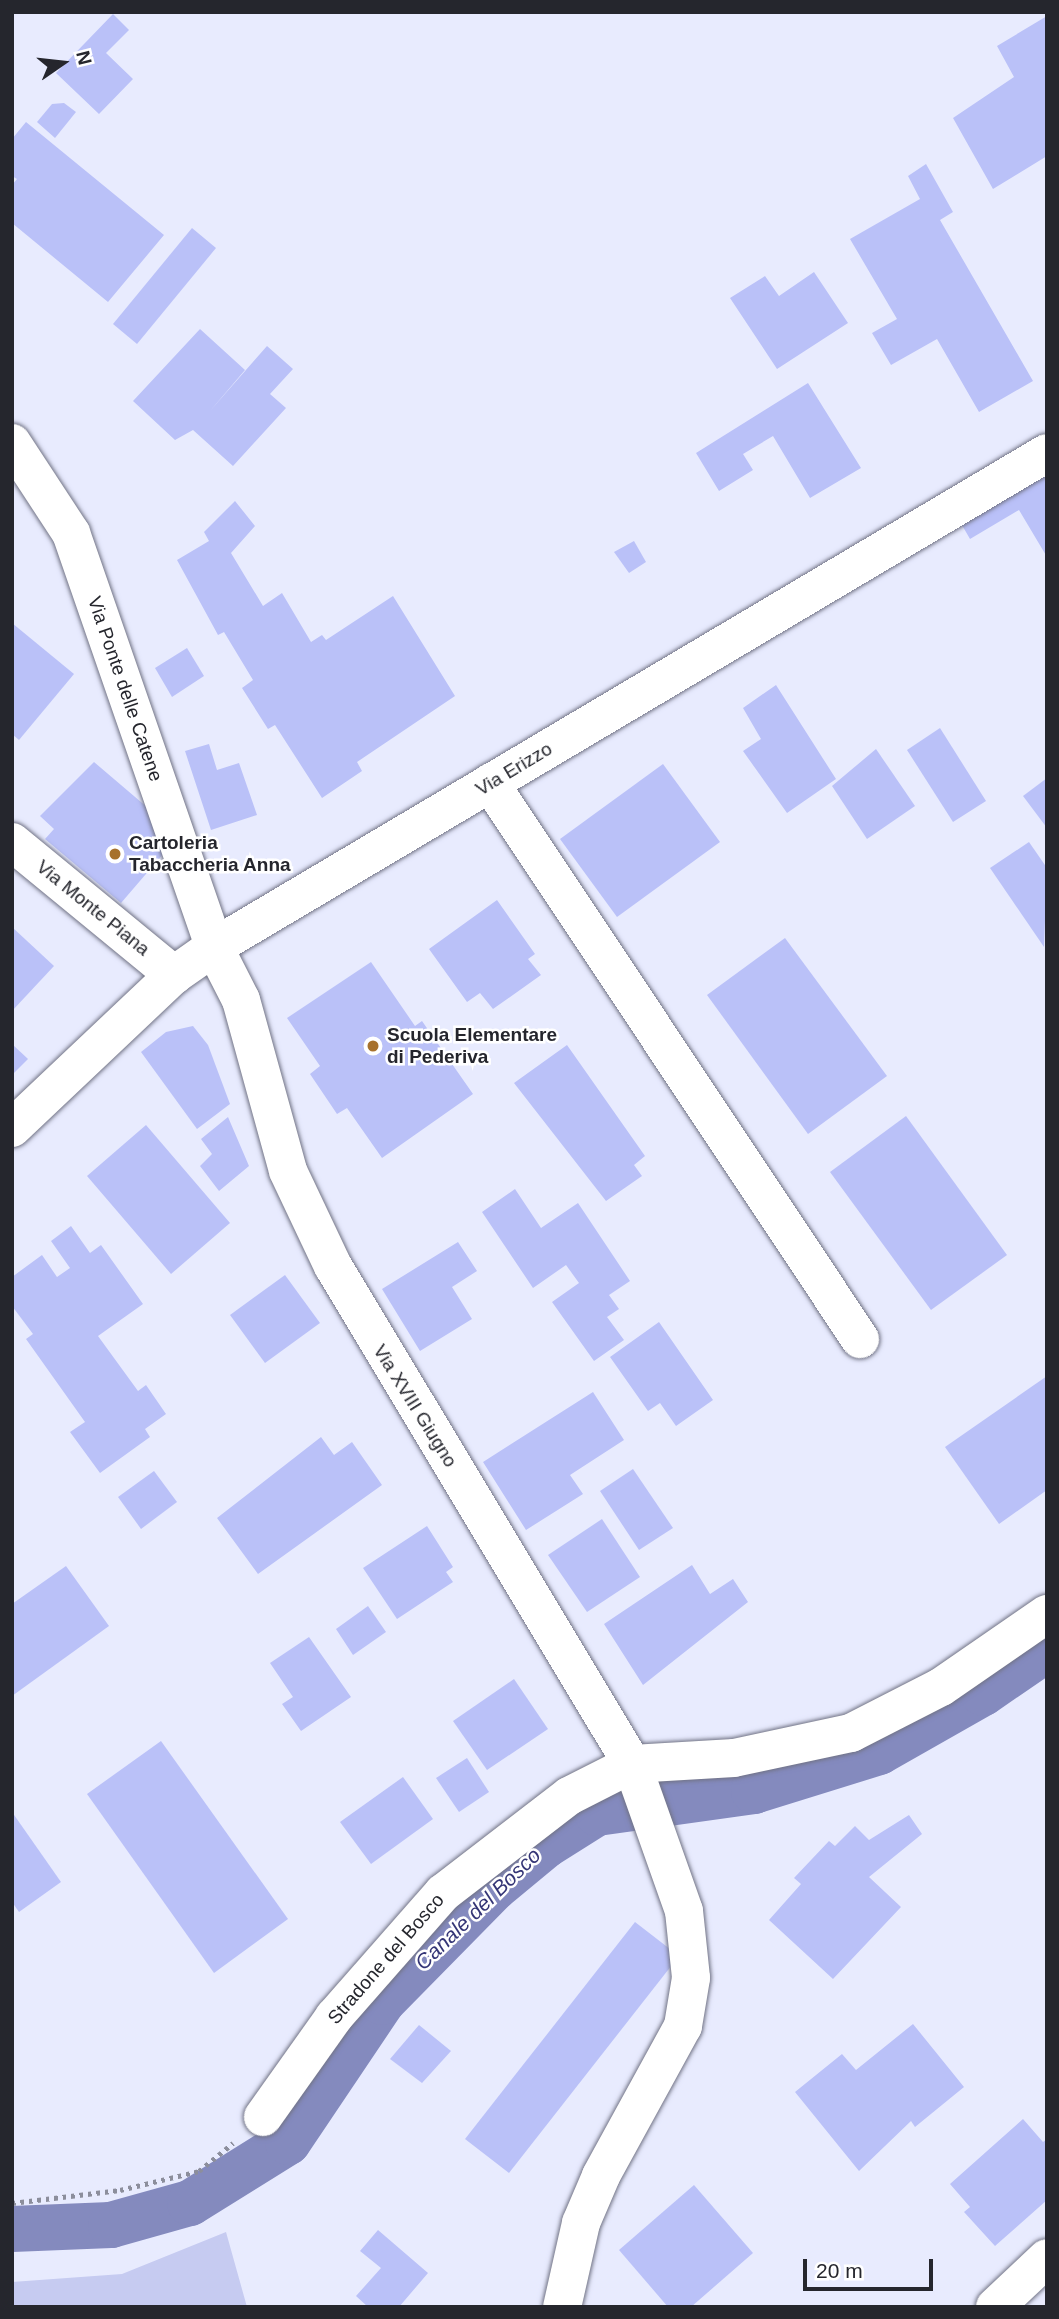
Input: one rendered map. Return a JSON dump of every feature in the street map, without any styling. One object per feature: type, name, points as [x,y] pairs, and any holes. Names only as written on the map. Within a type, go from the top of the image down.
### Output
[{"type":"main road","name":"Via Ponte delle Catene","points":[[12,443],[71,533],[214,947]]},
{"type":"main road","name":"Via Erizzo","points":[[12,1128],[174,975],[214,947],[1047,453]]},
{"type":"main road","points":[[490,783],[860,1339]]},
{"type":"main road","name":"Via Monte Piana","points":[[12,842],[174,975]]},
{"type":"main road","name":"Via XVIII Giugno","points":[[214,947],[241,1000],[288,1171],[333,1266],[637,1775],[663,1843],[686,1920],[691,1978],[683,2026],[601,2176],[581,2223],[562,2307]]},
{"type":"main road","name":"Stradone del Bosco","points":[[263,2117],[334,2017],[443,1893],[525,1825],[569,1796],[637,1775],[851,1733],[941,1687],[1047,1614]]},
{"type":"main road","points":[[995,2307],[1047,2258]]},
{"type":"path","points":[[12,2203],[120,2190],[199,2171],[263,2117]]},
{"type":"shaded area","points":[[226,2232],[247,2307],[12,2307],[12,2282],[122,2274]]},
{"type":"building","points":[[113,14],[129,30],[106,53],[133,79],[99,114],[56,73]]},
{"type":"building","points":[[1047,16],[1047,156],[993,189],[953,118],[1014,77],[997,46]]},
{"type":"building","points":[[64,103],[76,112],[55,138],[37,122],[52,104]]},
{"type":"building","points":[[26,122],[164,235],[108,302],[12,223],[12,185],[17,179],[12,176],[12,139]]},
{"type":"building","points":[[926,164],[953,212],[940,220],[1033,381],[979,412],[937,339],[891,365],[872,333],[897,319],[850,239],[920,199],[908,176]]},
{"type":"building","points":[[192,228],[216,248],[137,344],[113,324]]},
{"type":"building","points":[[814,272],[848,323],[777,369],[730,298],[765,276],[779,296]]},
{"type":"building","points":[[200,329],[245,370],[210,411],[267,346],[293,369],[270,394],[286,408],[233,466],[193,430],[175,440],[133,401]]},
{"type":"building","points":[[808,383],[861,468],[810,498],[773,436],[743,454],[753,470],[719,491],[696,453]]},
{"type":"building","points":[[1047,458],[1047,557],[1019,510],[970,539],[955,513]]},
{"type":"building","points":[[235,501],[255,526],[231,553],[263,606],[282,593],[311,642],[322,635],[326,640],[393,596],[455,696],[357,762],[362,771],[322,798],[275,725],[268,729],[242,688],[253,680],[224,632],[218,635],[177,560],[209,541],[204,532]]},
{"type":"building","points":[[634,541],[646,562],[629,573],[614,552]]},
{"type":"building","points":[[12,623],[74,674],[19,740],[12,734]]},
{"type":"building","points":[[187,648],[204,676],[172,697],[155,668]]},
{"type":"building","points":[[776,685],[836,779],[787,813],[743,751],[761,739],[743,708]]},
{"type":"building","points":[[940,728],[986,801],[953,822],[907,750]]},
{"type":"building","points":[[209,744],[217,770],[239,763],[257,815],[211,830],[185,751]]},
{"type":"building","points":[[876,749],[915,806],[867,839],[832,786]]},
{"type":"building","points":[[94,762],[148,808],[164,853],[121,903],[45,839],[54,829],[40,816]]},
{"type":"building","points":[[663,764],[720,842],[617,917],[560,839]]},
{"type":"building","points":[[1047,778],[1047,828],[1023,796]]},
{"type":"building","points":[[1029,842],[1047,868],[1044,947],[990,868]]},
{"type":"building","points":[[497,900],[535,954],[528,959],[541,975],[493,1009],[480,993],[467,1002],[429,949]]},
{"type":"building","points":[[12,927],[54,966],[12,1011]]},
{"type":"building","points":[[785,938],[887,1076],[808,1134],[707,995]]},
{"type":"building","name":"Scuola Elementare di Pederiva","points":[[371,962],[415,1026],[422,1021],[473,1094],[382,1158],[347,1108],[337,1114],[310,1074],[320,1066],[287,1018]]},
{"type":"building","points":[[193,1026],[208,1045],[230,1104],[197,1129],[141,1052],[166,1032]]},
{"type":"building","points":[[12,1044],[28,1059],[12,1075]]},
{"type":"building","points":[[567,1045],[645,1156],[634,1165],[642,1176],[606,1201],[514,1083]]},
{"type":"building","points":[[906,1116],[1007,1255],[931,1310],[830,1172]]},
{"type":"building","points":[[228,1117],[249,1166],[219,1191],[200,1166],[212,1154],[201,1139]]},
{"type":"building","points":[[146,1125],[230,1223],[171,1274],[87,1176]]},
{"type":"building","points":[[515,1189],[541,1228],[578,1203],[630,1281],[609,1295],[619,1309],[607,1317],[624,1340],[594,1361],[552,1302],[579,1283],[566,1265],[533,1288],[482,1212]]},
{"type":"building","points":[[71,1226],[90,1253],[101,1245],[143,1304],[98,1336],[138,1391],[146,1385],[166,1414],[145,1429],[150,1437],[100,1473],[70,1432],[85,1422],[26,1339],[33,1334],[12,1306],[12,1277],[42,1255],[57,1277],[70,1268],[51,1241]]},
{"type":"building","points":[[458,1242],[477,1271],[452,1287],[472,1319],[420,1351],[382,1289]]},
{"type":"building","points":[[285,1275],[320,1323],[265,1363],[230,1315]]},
{"type":"building","points":[[659,1322],[713,1400],[676,1426],[660,1403],[648,1411],[610,1357]]},
{"type":"building","points":[[1047,1376],[1047,1490],[999,1524],[945,1447]]},
{"type":"building","points":[[593,1392],[624,1440],[570,1475],[583,1494],[526,1530],[483,1462]]},
{"type":"building","points":[[321,1437],[334,1455],[352,1442],[382,1485],[258,1574],[217,1518]]},
{"type":"building","points":[[633,1469],[673,1528],[639,1550],[600,1491]]},
{"type":"building","points":[[154,1471],[177,1502],[141,1529],[118,1497]]},
{"type":"building","points":[[602,1519],[640,1577],[587,1612],[548,1555]]},
{"type":"building","points":[[427,1526],[453,1567],[446,1572],[453,1582],[397,1619],[363,1568]]},
{"type":"building","points":[[692,1565],[710,1594],[733,1579],[748,1602],[643,1685],[604,1624]]},
{"type":"building","points":[[66,1566],[109,1626],[12,1696],[12,1604]]},
{"type":"building","points":[[368,1606],[386,1632],[353,1655],[336,1629]]},
{"type":"building","points":[[309,1637],[351,1697],[301,1731],[282,1704],[293,1697],[270,1663]]},
{"type":"building","points":[[514,1679],[548,1729],[487,1770],[453,1721]]},
{"type":"building","points":[[161,1741],[288,1919],[214,1973],[87,1794]]},
{"type":"building","points":[[467,1758],[489,1792],[459,1812],[436,1778]]},
{"type":"building","points":[[403,1777],[433,1819],[371,1864],[340,1822]]},
{"type":"building","points":[[12,1812],[61,1882],[19,1912],[12,1902]]},
{"type":"building","points":[[909,1815],[922,1834],[869,1877],[901,1907],[833,1979],[769,1920],[801,1884],[794,1878],[829,1841],[835,1846],[855,1826],[869,1840]]},
{"type":"building","points":[[635,1922],[679,1956],[509,2173],[465,2139]]},
{"type":"building","points":[[913,2024],[964,2087],[915,2127],[911,2121],[859,2171],[795,2092],[842,2054],[856,2070]]},
{"type":"building","points":[[419,2025],[451,2051],[422,2083],[390,2059]]},
{"type":"building","points":[[1023,2119],[1043,2142],[1047,2139],[1047,2200],[995,2246],[964,2212],[970,2207],[950,2184]]},
{"type":"building","points":[[694,2185],[753,2253],[691,2307],[668,2307],[619,2250]]},
{"type":"building","points":[[378,2230],[428,2273],[399,2307],[368,2307],[356,2296],[381,2268],[360,2251]]},
{"type":"waterway","name":"Canale del Bosco","points":[[12,2229],[111,2225],[190,2203],[288,2142],[382,2002],[494,1888],[546,1845],[597,1813],[754,1791],[879,1752],[983,1693],[1047,1649]]},
{"type":"place","name":"Cartoleria Tabaccheria Anna","points":[[115,854]]},
{"type":"place","name":"Scuola Elementare di Pederiva","points":[[373,1046]]}]
